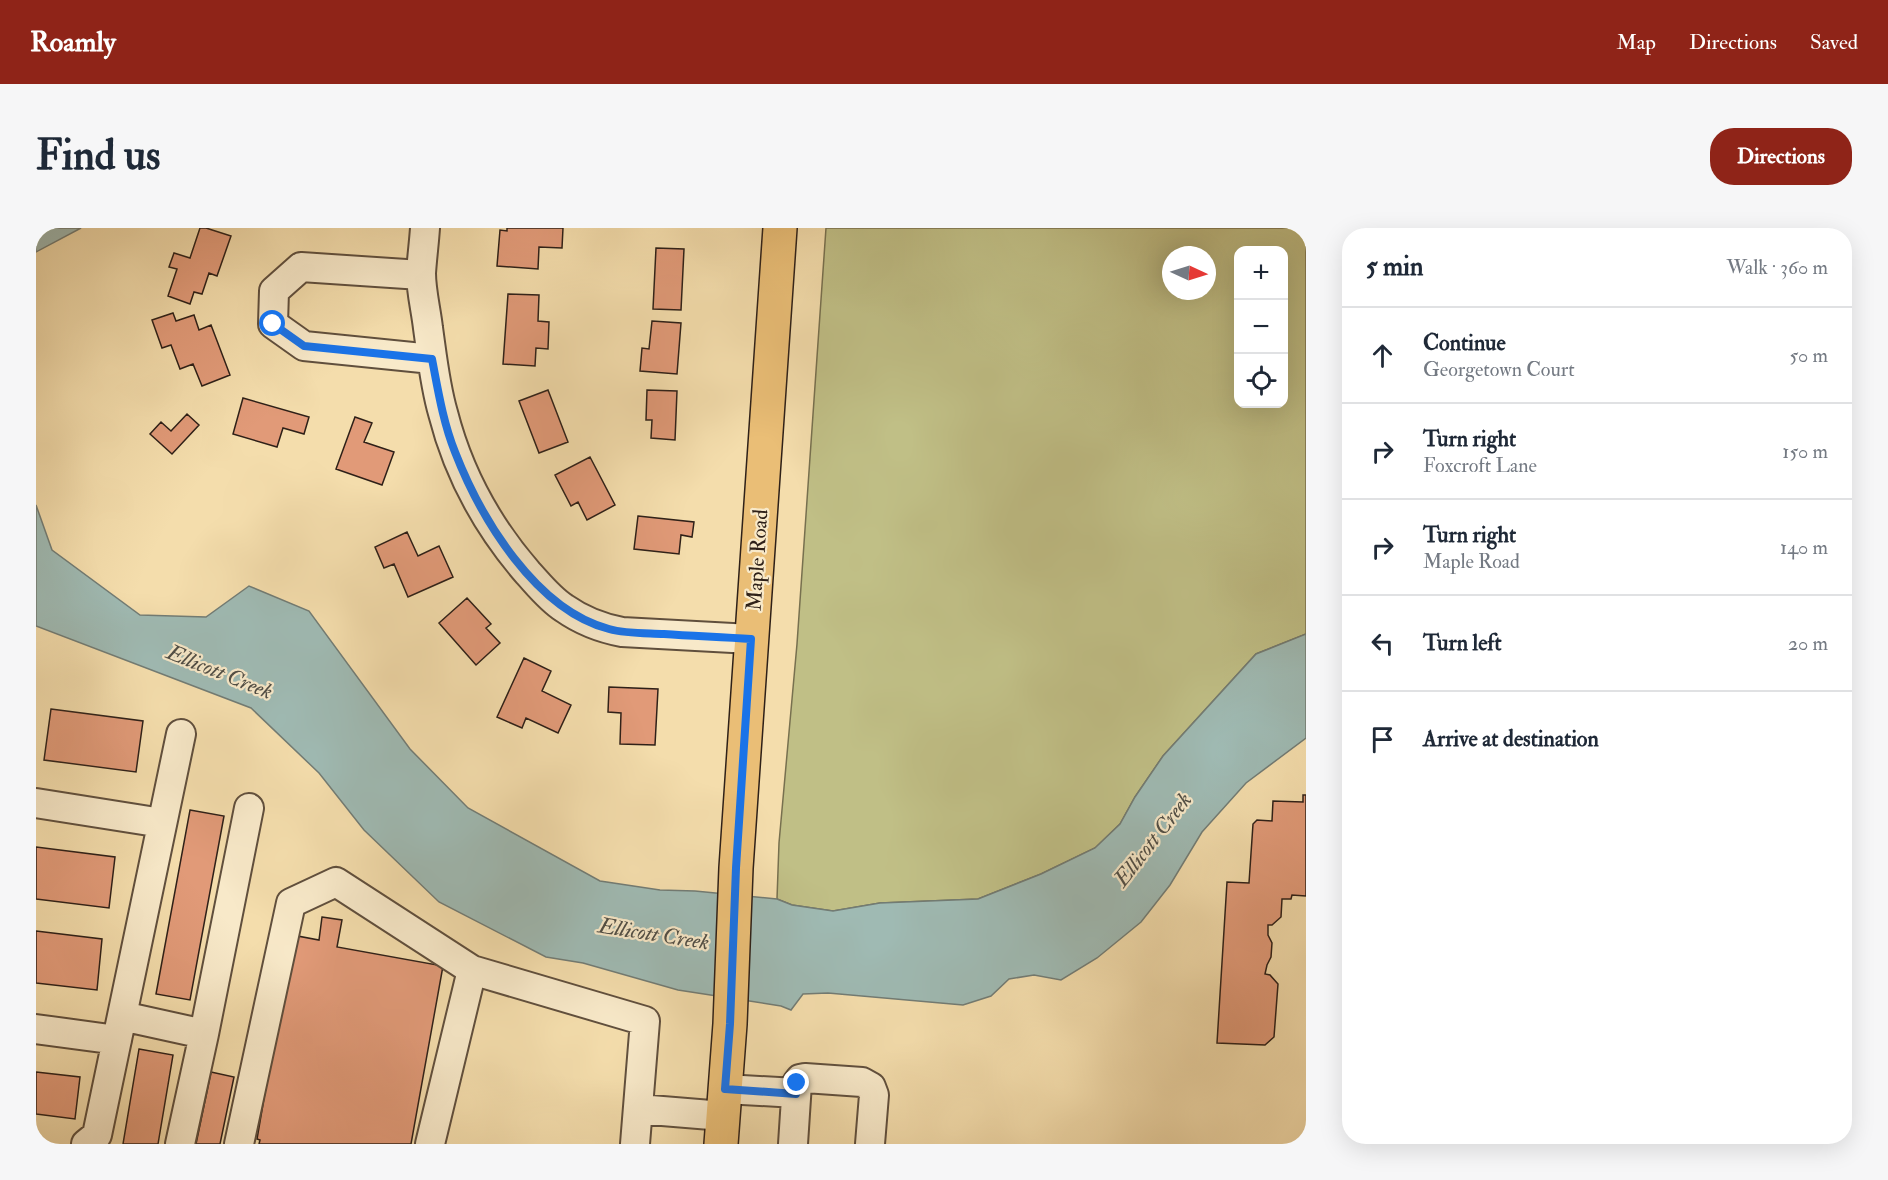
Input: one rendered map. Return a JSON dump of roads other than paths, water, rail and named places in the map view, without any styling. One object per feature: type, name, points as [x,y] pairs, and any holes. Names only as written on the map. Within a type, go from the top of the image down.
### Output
[{"type":"main road","name":"Maple Road","points":[[723,1116],[730,1024],[736,868],[780,228]]},
{"type":"street","points":[[425,228],[421,275],[432,359],[442,412],[471,489],[515,558],[562,608],[587,621],[622,632],[751,639]]},
{"type":"street","points":[[421,275],[300,267],[274,291],[273,324],[304,346],[432,359]]},
{"type":"street","points":[[86,1144],[97,1135],[181,734]]},
{"type":"street","points":[[36,803],[162,823]]},
{"type":"street","points":[[180,1144],[249,808]]},
{"type":"street","points":[[239,1144],[291,903],[336,882],[472,970],[645,1021],[635,1144]]},
{"type":"street","points":[[430,1144],[472,970]]},
{"type":"street","points":[[36,1029],[119,1028],[204,1034]]},
{"type":"street","points":[[793,1144],[797,1083],[800,1079],[805,1078],[867,1083],[871,1087],[874,1095],[870,1144]]},
{"type":"street","points":[[638,1109],[723,1116],[796,1094]]},
{"type":"water","points":[[36,228],[81,228],[36,252]]},
{"type":"water","name":"Ellicott Creek","points":[[36,505],[52,550],[140,615],[206,617],[249,586],[309,611],[410,749],[468,808],[600,881],[660,890],[777,899],[792,905],[833,911],[880,903],[978,899],[1041,874],[1095,848],[1120,824],[1163,756],[1256,654],[1306,634],[1306,738],[1246,783],[1202,832],[1170,885],[1141,922],[1097,958],[1061,980],[1034,975],[1009,979],[991,996],[963,1005],[828,993],[803,994],[791,1010],[781,1006],[678,990],[583,963],[546,957],[439,902],[364,830],[319,773],[251,708],[36,626]]}]
